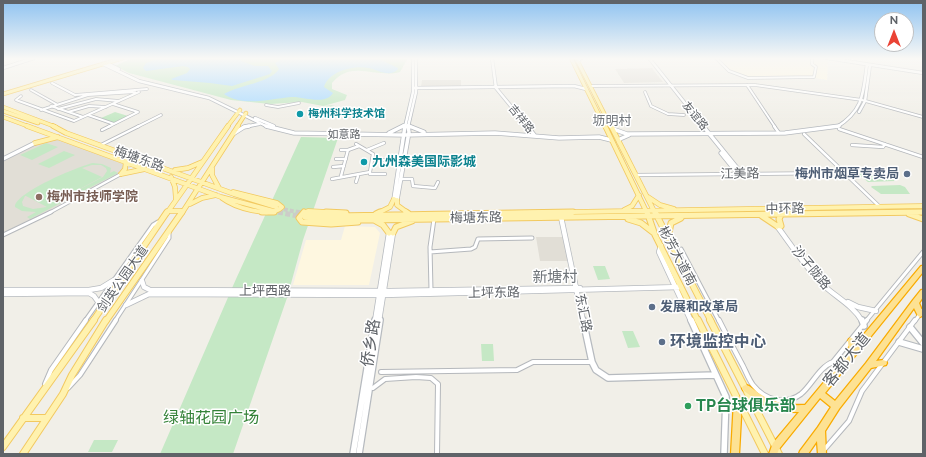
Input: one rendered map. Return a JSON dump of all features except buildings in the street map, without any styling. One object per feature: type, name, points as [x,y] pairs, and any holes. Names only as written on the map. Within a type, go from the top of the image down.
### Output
[{"type":"highway","name":"客都大道","points":[[776,451],[808,408],[923,268]]},
{"type":"highway","name":"客都大道","points":[[803,454],[821,430],[836,406],[869,365],[923,292]]},
{"type":"highway","points":[[915,302],[921,312]]},
{"type":"highway","points":[[851,341],[853,353]]},
{"type":"highway","points":[[869,365],[883,363]]},
{"type":"highway","points":[[746,388],[764,402],[782,409],[808,408]]},
{"type":"highway","points":[[820,394],[836,406]]},
{"type":"highway","points":[[735,454],[738,400]]},
{"type":"highway","points":[[821,430],[822,453]]},
{"type":"main road","points":[[3,91],[42,79]]},
{"type":"main road","points":[[3,95],[53,79]]},
{"type":"main road","name":"彬芳大道南","points":[[581,79],[647,211],[648,217],[677,286],[765,454]]},
{"type":"main road","name":"彬芳大道南","points":[[588,79],[657,217],[746,388],[776,451]]},
{"type":"main road","name":"梅塘东路","points":[[3,107],[56,127],[66,133],[230,191],[234,194],[275,209],[218,196],[171,177],[46,133],[3,114]]},
{"type":"main road","name":"剑英公园大道","points":[[5,444],[44,389],[59,371],[202,161],[239,110]]},
{"type":"main road","points":[[3,114],[66,133]]},
{"type":"main road","name":"剑英公园大道","points":[[26,452],[112,312],[162,238],[169,232],[202,182],[228,138],[245,114]]},
{"type":"main road","points":[[13,116],[46,129],[60,137]]},
{"type":"main road","points":[[35,143],[46,133]]},
{"type":"main road","points":[[35,143],[60,137]]},
{"type":"main road","points":[[121,174],[125,169],[126,161]]},
{"type":"main road","points":[[173,171],[188,168],[202,161]]},
{"type":"main road","points":[[212,166],[212,175],[219,188]]},
{"type":"main road","points":[[121,174],[147,169]]},
{"type":"main road","points":[[171,177],[175,187],[176,200]]},
{"type":"main road","points":[[186,206],[202,198],[218,196],[226,201],[270,214],[278,212],[282,207],[277,203],[230,191]]},
{"type":"main road","points":[[621,211],[632,206],[639,195]]},
{"type":"main road","points":[[647,197],[660,204],[679,210]]},
{"type":"main road","points":[[395,199],[397,206],[409,214]]},
{"type":"main road","points":[[375,214],[389,208],[395,199]]},
{"type":"main road","name":"中环路","points":[[647,211],[923,206]]},
{"type":"main road","points":[[168,211],[183,211]]},
{"type":"main road","points":[[362,214],[308,211],[304,212],[299,218],[302,222],[332,224],[353,223],[365,220]]},
{"type":"main road","name":"梅塘东路","points":[[647,211],[306,216],[332,220],[657,217]]},
{"type":"main road","name":"中环路","points":[[657,217],[923,212]]},
{"type":"main road","points":[[904,213],[923,219]]},
{"type":"main road","points":[[759,215],[779,226],[779,219],[781,215]]},
{"type":"main road","points":[[668,238],[671,223],[684,216]]},
{"type":"main road","points":[[623,217],[641,223],[655,234]]},
{"type":"main road","points":[[372,220],[383,225],[391,233],[396,227],[417,219]]},
{"type":"main road","points":[[23,418],[46,418]]},
{"type":"street","name":"如意路","points":[[135,79],[209,98],[239,110]]},
{"type":"street","name":"如意路","points":[[140,79],[210,96],[239,110],[261,124],[294,133],[407,134],[496,132],[574,137],[598,136],[611,140]]},
{"type":"street","points":[[395,199],[408,141],[406,125],[415,88],[414,79]]},
{"type":"street","points":[[495,79],[496,88]]},
{"type":"street","name":"友谊路","points":[[665,79],[740,174]]},
{"type":"street","points":[[612,129],[627,134],[804,134],[839,129],[852,121],[863,100],[866,79]]},
{"type":"street","points":[[52,83],[75,95],[147,88]]},
{"type":"street","points":[[573,86],[583,83]]},
{"type":"street","points":[[591,86],[669,84],[747,85],[863,100],[923,117]]},
{"type":"street","points":[[747,85],[779,133]]},
{"type":"street","points":[[415,88],[573,86],[586,89]]},
{"type":"street","name":"吉祥路","points":[[496,88],[534,135]]},
{"type":"street","points":[[31,90],[56,104]]},
{"type":"street","points":[[21,96],[16,100],[41,110],[74,122],[139,92],[88,95],[41,110]]},
{"type":"street","points":[[645,92],[651,106],[668,114],[684,115]]},
{"type":"street","points":[[58,109],[90,100],[108,99],[119,101]]},
{"type":"street","points":[[619,142],[620,139],[629,135],[779,133],[802,132],[837,127],[850,119],[863,100]]},
{"type":"street","points":[[266,105],[269,107],[281,107],[299,103]]},
{"type":"street","points":[[102,130],[138,112],[112,104]]},
{"type":"street","points":[[50,106],[83,117]]},
{"type":"street","points":[[68,112],[89,106],[106,107]]},
{"type":"street","name":"如意路","points":[[245,114],[272,126],[293,131],[313,133],[389,134]]},
{"type":"street","points":[[88,115],[114,124]]},
{"type":"street","points":[[101,145],[161,115]]},
{"type":"street","points":[[228,138],[244,127],[261,124]]},
{"type":"street","points":[[406,125],[423,133]]},
{"type":"street","points":[[389,134],[406,125]]},
{"type":"street","points":[[839,129],[923,157]]},
{"type":"street","points":[[598,136],[606,130]]},
{"type":"street","points":[[408,141],[423,133]]},
{"type":"street","points":[[389,134],[399,138],[403,144]]},
{"type":"street","points":[[395,199],[403,144],[407,134]]},
{"type":"street","points":[[804,134],[880,207]]},
{"type":"street","points":[[3,159],[35,143]]},
{"type":"street","points":[[367,150],[384,143]]},
{"type":"street","points":[[852,145],[862,144],[883,147],[885,144]]},
{"type":"street","points":[[340,150],[348,150],[358,145],[373,154],[370,173]]},
{"type":"street","points":[[341,176],[348,150]]},
{"type":"street","points":[[336,159],[346,159]]},
{"type":"street","points":[[374,160],[387,160]]},
{"type":"street","points":[[333,167],[344,166]]},
{"type":"street","points":[[332,179],[341,176],[358,176],[370,173],[385,174]]},
{"type":"street","name":"江美路","points":[[636,175],[844,173]]},
{"type":"street","points":[[3,235],[27,225],[121,174]]},
{"type":"street","points":[[356,182],[358,176]]},
{"type":"street","points":[[400,179],[412,180],[413,186],[417,188],[435,188],[438,182]]},
{"type":"street","name":"东汇路","points":[[561,217],[578,289],[592,362]]},
{"type":"street","points":[[44,389],[51,370],[153,225],[163,218]]},
{"type":"street","points":[[431,290],[430,252],[434,219]]},
{"type":"street","name":"沙子陇路","points":[[779,226],[821,283],[850,306],[862,320],[864,326]]},
{"type":"street","points":[[63,394],[80,376],[169,238],[169,232]]},
{"type":"street","name":"侨乡路","points":[[355,454],[391,233]]},
{"type":"street","points":[[430,252],[471,249],[475,247],[478,240],[532,238]]},
{"type":"street","points":[[681,249],[753,385],[763,394],[777,401],[788,402],[797,398],[827,364],[833,362],[923,252]]},
{"type":"street","points":[[3,294],[89,292],[101,288],[114,280]]},
{"type":"street","points":[[142,281],[142,286],[150,292]]},
{"type":"street","points":[[677,286],[728,404],[724,454]]},
{"type":"street","name":"上坪东路","points":[[382,293],[677,286]]},
{"type":"street","points":[[3,290],[89,292],[99,303]]},
{"type":"street","points":[[126,305],[150,292]]},
{"type":"street","name":"上坪西路","points":[[150,292],[382,293]]},
{"type":"street","points":[[850,306],[876,311]]},
{"type":"street","points":[[822,453],[849,421],[862,391],[921,312]]},
{"type":"street","points":[[910,327],[923,343]]},
{"type":"street","points":[[899,342],[923,349]]},
{"type":"street","points":[[381,372],[517,370],[533,362],[592,362],[596,370],[608,378],[716,375]]},
{"type":"street","points":[[373,388],[385,379],[416,377],[431,378],[438,384],[437,454]]},
{"type":"shaded area","points":[[622,79],[661,79],[663,82],[624,83]]},
{"type":"shaded area","points":[[422,80],[461,80],[461,86],[421,86]]},
{"type":"shaded area","name":"梅州市技师学院","points":[[52,136],[131,167],[19,227],[3,232],[3,161]]},
{"type":"shaded area","points":[[345,226],[375,227],[380,233],[369,285],[293,285],[306,240],[341,240]]},
{"type":"shaded area","points":[[536,237],[563,237],[568,261],[540,261]]},
{"type":"green space","points":[[153,79],[336,79],[332,83],[332,89],[347,95],[345,100],[323,106],[335,105],[328,107],[302,102],[270,104],[231,100]]},
{"type":"green space","points":[[115,112],[128,116],[114,123],[101,118]]},
{"type":"green space","name":"绿轴花园广场","points":[[301,137],[338,138],[303,240],[287,298],[233,454],[160,454],[236,279]]},
{"type":"green space","points":[[46,143],[58,147],[32,160],[20,155]]},
{"type":"green space","points":[[64,151],[75,155],[49,168],[38,164]]},
{"type":"green space","points":[[93,163],[102,164],[111,168],[110,173],[114,171],[118,173],[30,219],[27,217],[36,212],[22,211],[15,207],[17,201],[36,188],[48,181]],"holes":[[[92,165],[101,165],[106,168],[107,171],[103,177],[48,206],[102,177],[82,168]],[[26,196],[47,207],[33,209],[23,206],[22,202]]]},
{"type":"green space","points":[[857,171],[883,171],[895,181],[868,182],[857,173]]},
{"type":"green space","points":[[900,185],[905,187],[910,194],[881,194],[871,187],[872,186]]},
{"type":"green space","points":[[593,266],[605,266],[610,279],[598,280]]},
{"type":"green space","points":[[622,331],[633,331],[640,347],[628,348]]},
{"type":"green space","points":[[481,344],[493,344],[494,361],[482,361]]},
{"type":"green space","points":[[94,440],[118,440],[112,452],[88,452]]},
{"type":"water","points":[[172,79],[253,79],[232,86]]},
{"type":"water","points":[[266,79],[329,79],[324,87],[333,93],[325,99],[319,100],[291,97],[257,101],[240,100],[231,98],[224,94]]},
{"type":"tunnel","points":[[278,208],[301,213]]},
{"type":"tunnel","points":[[273,211],[303,217]]},
{"type":"tunnel","points":[[296,212],[301,213]]},
{"type":"tunnel","points":[[301,213],[306,214]]},
{"type":"place","name":"梅州科学技术馆","points":[[300,114]]},
{"type":"place","name":"九州森美国际影城","points":[[364,162]]},
{"type":"place","name":"梅州市烟草专卖局","points":[[907,174]]},
{"type":"place","name":"梅州市技师学院","points":[[39,197]]},
{"type":"place","name":"发展和改革局","points":[[652,307]]},
{"type":"place","name":"环境监控中心","points":[[662,342]]},
{"type":"place","name":"TP台球俱乐部","points":[[688,406]]},
{"type":"district","name":"坜明村","points":[[612,121]]},
{"type":"district","name":"新塘村","points":[[555,277]]}]
